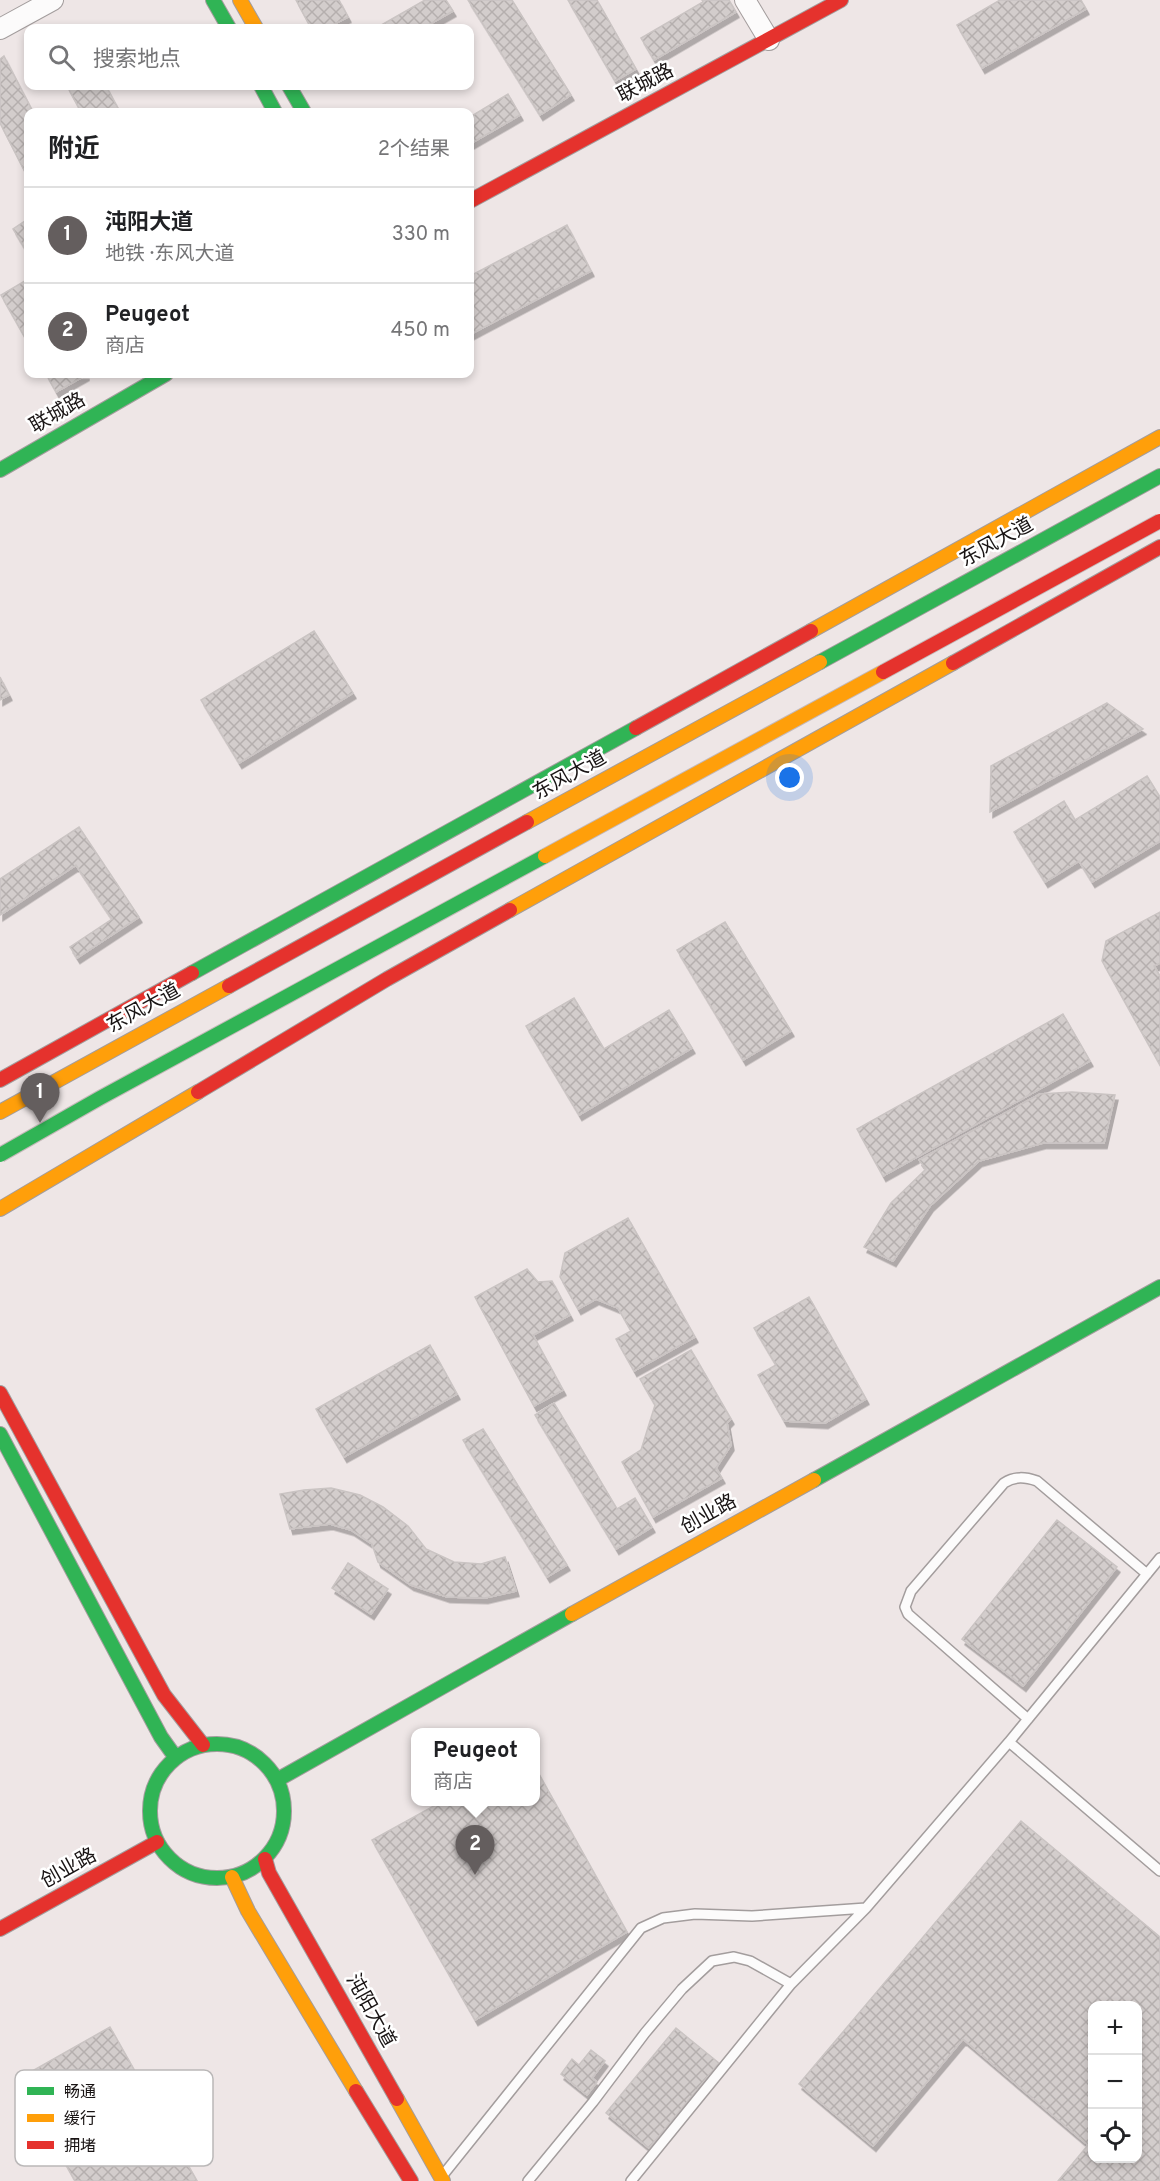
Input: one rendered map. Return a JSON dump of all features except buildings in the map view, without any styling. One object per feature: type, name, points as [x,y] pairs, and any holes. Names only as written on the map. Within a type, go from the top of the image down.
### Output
[{"type":"main road","points":[[213,0],[227,24]]},
{"type":"main road","points":[[240,0],[254,24]]},
{"type":"main road","name":"联城路","points":[[474,199],[841,0]]},
{"type":"main road","points":[[263,90],[274,108]]},
{"type":"main road","points":[[290,90],[302,108]]},
{"type":"main road","name":"联城路","points":[[0,470],[159,378]]},
{"type":"main road","points":[[0,1080],[1160,437]]},
{"type":"main road","name":"东风大道","points":[[0,1112],[69,1072],[1160,476]]},
{"type":"main road","points":[[0,1155],[100,1098],[1160,521]]},
{"type":"main road","points":[[0,1209],[387,978],[1160,547]]},
{"type":"main road","name":"创业路","points":[[277,1780],[1160,1287]]},
{"type":"main road","points":[[0,1393],[164,1695],[203,1745]]},
{"type":"main road","points":[[0,1434],[161,1737],[176,1758]]},
{"type":"main road","points":[[225,1744],[246,1750],[264,1762],[277,1780],[284,1800],[284,1821],[278,1842],[265,1859],[250,1871],[232,1877],[210,1879],[188,1872],[170,1860],[157,1842],[150,1820],[151,1796],[160,1775],[176,1758],[189,1750],[203,1745],[225,1744]]},
{"type":"main road","name":"创业路","points":[[0,1929],[157,1842]]},
{"type":"main road","name":"沌阳大道","points":[[265,1859],[269,1873],[441,2180]]},
{"type":"main road","points":[[232,1877],[248,1911],[411,2181]]},
{"type":"street","points":[[0,29],[53,0]]},
{"type":"street","points":[[745,0],[769,40]]},
{"type":"lane","points":[[1028,1719],[908,1614],[905,1607],[911,1591],[1004,1483],[1011,1478],[1028,1478],[1036,1481],[1147,1574]]},
{"type":"lane","points":[[631,2181],[791,1984],[866,1908],[1009,1742],[1160,1558]]},
{"type":"lane","points":[[1009,1742],[1160,1871]]},
{"type":"lane","points":[[441,2180],[641,1928],[663,1918],[695,1914],[752,1916],[866,1908]]},
{"type":"lane","points":[[528,2181],[593,2102],[645,2033],[682,1989],[712,1961],[734,1957],[750,1961],[791,1984]]},
{"type":"traffic: fast","points":[[213,0],[227,24]]},
{"type":"traffic: fast","points":[[263,90],[273,108]]},
{"type":"traffic: fast","points":[[291,90],[302,108]]},
{"type":"traffic: fast","points":[[0,470],[159,378]]},
{"type":"traffic: fast","points":[[820,662],[1160,476]]},
{"type":"traffic: fast","points":[[192,973],[636,728]]},
{"type":"traffic: fast","points":[[0,1155],[100,1098],[545,856]]},
{"type":"traffic: fast","points":[[814,1480],[1160,1287]]},
{"type":"traffic: fast","points":[[0,1434],[161,1737],[176,1758]]},
{"type":"traffic: fast","points":[[277,1780],[572,1614]]},
{"type":"traffic: fast","points":[[217,1744],[243,1749],[264,1764],[279,1785],[284,1811],[279,1837],[264,1858],[243,1873],[217,1878],[191,1873],[170,1858],[155,1837],[150,1811],[155,1785],[170,1764],[191,1749],[217,1744]]},
{"type":"traffic: slow","points":[[240,0],[254,24]]},
{"type":"traffic: slow","points":[[811,631],[1160,437]]},
{"type":"traffic: slow","points":[[527,822],[820,662]]},
{"type":"traffic: slow","points":[[510,910],[953,663]]},
{"type":"traffic: slow","points":[[545,856],[883,672]]},
{"type":"traffic: slow","points":[[0,1112],[229,986]]},
{"type":"traffic: slow","points":[[0,1209],[198,1092]]},
{"type":"traffic: slow","points":[[572,1614],[814,1480]]},
{"type":"traffic: slow","points":[[232,1877],[248,1911],[356,2091]]},
{"type":"traffic: slow","points":[[397,2099],[443,2181]]},
{"type":"traffic: jam","points":[[474,199],[841,0]]},
{"type":"traffic: jam","points":[[883,672],[1160,521]]},
{"type":"traffic: jam","points":[[953,663],[1160,547]]},
{"type":"traffic: jam","points":[[636,728],[811,631]]},
{"type":"traffic: jam","points":[[229,986],[527,822]]},
{"type":"traffic: jam","points":[[198,1092],[387,979],[510,910]]},
{"type":"traffic: jam","points":[[0,1080],[192,973]]},
{"type":"traffic: jam","points":[[0,1393],[164,1695],[203,1745]]},
{"type":"traffic: jam","points":[[0,1929],[157,1842]]},
{"type":"traffic: jam","points":[[265,1859],[269,1873],[397,2099]]},
{"type":"traffic: jam","points":[[356,2091],[411,2181]]},
{"type":"place","name":"沌阳大道","points":[[40,1123]]},
{"type":"place","name":"Peugeot","points":[[475,1875]]}]
